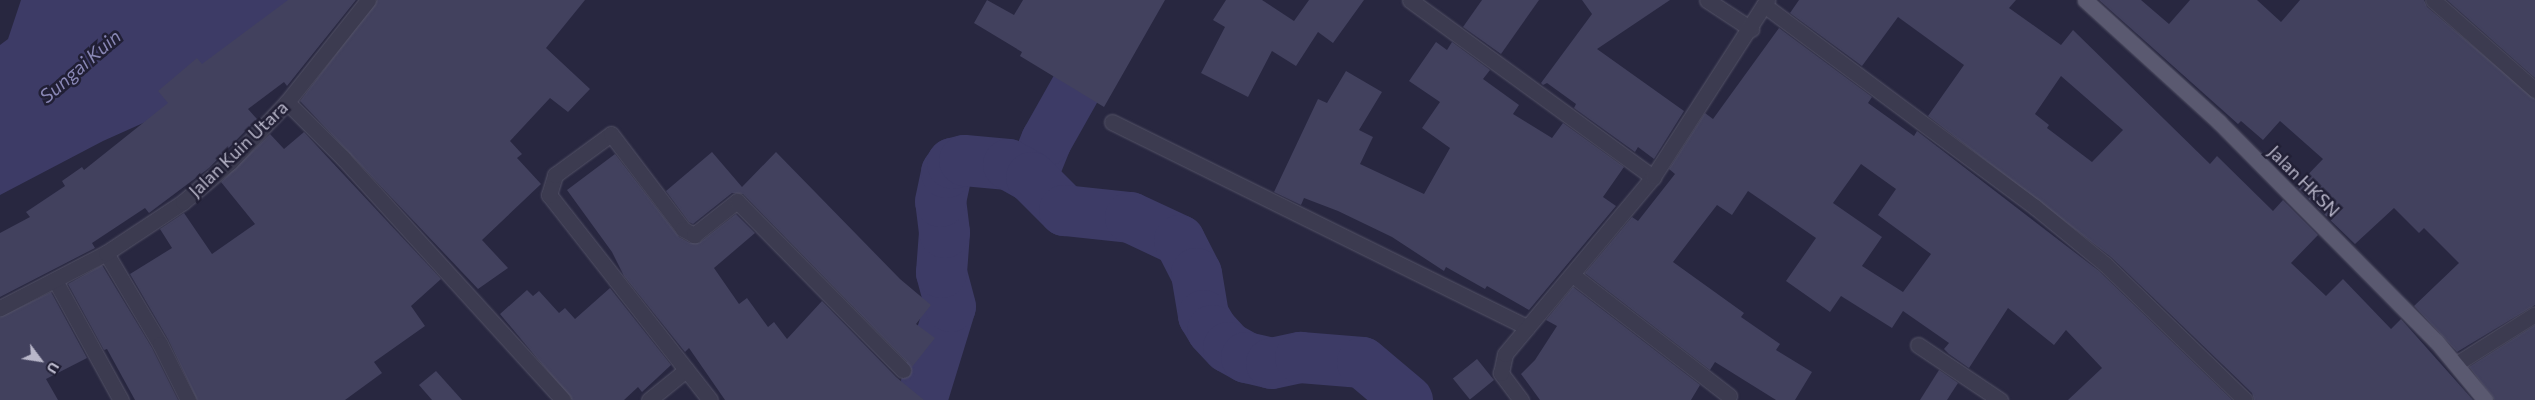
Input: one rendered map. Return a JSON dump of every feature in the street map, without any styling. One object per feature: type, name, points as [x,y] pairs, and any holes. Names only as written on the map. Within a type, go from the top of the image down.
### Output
[{"type":"main road","name":"Jalan HKSN","points":[[2085,0],[2219,122],[2456,364],[2485,400]]},
{"type":"street","name":"Jalan Kuin Utara","points":[[0,308],[56,282],[106,253],[183,202],[230,162],[287,102],[368,0]]},
{"type":"street","points":[[1410,0],[1653,177]]},
{"type":"street","points":[[1707,0],[1751,30]]},
{"type":"street","points":[[2433,0],[2535,90]]},
{"type":"street","points":[[1521,400],[1501,373],[1501,364],[1528,327],[1574,276],[1653,177],[1751,30],[1766,2],[2035,207],[2105,264],[2245,400]]},
{"type":"street","points":[[287,102],[343,158],[563,400]]},
{"type":"street","points":[[1112,122],[1528,327]]},
{"type":"street","points":[[710,400],[549,195],[555,175],[611,134],[683,229],[694,235],[737,201],[903,370]]},
{"type":"street","points":[[106,253],[160,344],[188,400]]},
{"type":"street","points":[[1574,276],[1730,396]]},
{"type":"street","points":[[56,282],[122,400]]},
{"type":"street","points":[[2456,364],[2535,314]]},
{"type":"street","points":[[1918,345],[2000,400]]},
{"type":"street","points":[[649,400],[686,370]]},
{"type":"water","name":"Sungai Kuin","points":[[21,0],[334,0],[295,55],[103,141],[0,195],[0,45],[8,39]]},
{"type":"building","points":[[288,0],[356,0],[287,86],[284,82],[248,109],[257,119],[209,168],[149,213],[145,208],[92,243],[95,248],[0,297],[0,233],[30,217],[26,212],[65,186],[62,181],[82,167],[84,170],[168,103],[158,91],[197,58],[202,64]]},
{"type":"building","points":[[377,0],[585,0],[546,48],[590,89],[568,112],[550,98],[510,141],[522,154],[517,158],[541,184],[482,240],[508,268],[478,289],[300,101]]},
{"type":"building","points":[[987,0],[1014,15],[1023,0],[1165,0],[1104,107],[1020,56],[1022,52],[974,23]]},
{"type":"building","points":[[1226,0],[1262,0],[1294,21],[1309,0],[1364,0],[1333,43],[1318,32],[1296,66],[1272,51],[1248,97],[1201,73],[1225,27],[1213,20]]},
{"type":"building","points":[[1482,0],[1539,0],[1501,54],[1463,27]]},
{"type":"building","points":[[1582,0],[1670,0],[1597,49],[1684,111],[1654,159],[1638,147],[1635,152],[1574,108],[1576,104],[1547,83],[1543,85],[1541,83],[1592,14]]},
{"type":"building","points":[[1799,0],[2016,0],[2009,8],[2061,45],[2073,30],[2210,164],[2217,156],[2273,211],[2283,200],[2318,235],[2291,263],[2326,296],[2343,279],[2391,329],[2401,319],[2473,400],[2254,400],[2252,393],[2111,257],[1928,116],[1964,65],[1898,17],[1862,66],[1790,13]],"holes":[[[2061,76],[2123,130],[2092,162],[2047,128],[2049,125],[2035,114]]]},
{"type":"building","points":[[2099,0],[2141,0],[2169,24],[2190,0],[2257,0],[2281,22],[2300,0],[2424,0],[2427,7],[2535,99],[2535,305],[2457,352],[2414,306],[2459,263],[2424,228],[2419,233],[2394,208],[2355,244],[2296,187],[2323,159],[2280,121],[2263,140],[2241,121],[2238,124]]},
{"type":"building","points":[[2447,0],[2535,0],[2535,78]]},
{"type":"building","points":[[1779,28],[1872,97],[1868,103],[1914,136],[1917,131],[2099,271],[2232,400],[2068,400],[2102,368],[2066,330],[2054,345],[2008,308],[1969,368],[1944,349],[1949,343],[1903,311],[1892,328],[1841,296],[1830,312],[1786,281],[1816,238],[1748,191],[1732,215],[1717,205],[1673,262],[1744,313],[1741,317],[1780,344],[1776,350],[1812,372],[1795,400],[1776,400],[1715,362],[1710,370],[1585,273],[1632,217],[1638,221],[1675,174],[1669,169],[1705,113],[1713,119]],"holes":[[[1861,164],[1896,189],[1878,215],[1931,254],[1903,292],[1862,266],[1882,237],[1833,203]]]},
{"type":"building","points":[[1436,42],[1447,50],[1452,42],[1490,70],[1483,79],[1519,105],[1513,114],[1552,138],[1563,123],[1624,167],[1603,197],[1616,206],[1529,310],[1487,286],[1485,289],[1446,267],[1444,271],[1392,237],[1338,211],[1304,198],[1301,205],[1274,192],[1318,99],[1327,103],[1346,71],[1382,92],[1359,130],[1373,137],[1360,164],[1424,194],[1450,148],[1422,128],[1440,102],[1409,81]]},
{"type":"building","points":[[304,132],[441,279],[411,306],[425,326],[374,362],[382,373],[345,400],[197,400],[168,339],[130,274],[172,248],[160,229],[184,213],[212,254],[255,224],[221,182],[270,134],[284,149]]},
{"type":"building","points":[[712,152],[742,187],[776,152],[900,279],[931,305],[916,324],[935,338],[912,367],[743,194],[732,193],[693,224],[689,222],[666,191]]},
{"type":"building","points":[[615,154],[679,237],[690,243],[699,243],[736,214],[755,233],[714,268],[739,304],[747,298],[768,327],[774,322],[787,339],[822,301],[896,377],[924,400],[725,400],[689,348],[685,352],[624,276],[612,252],[567,190]]},
{"type":"building","points":[[102,265],[152,348],[178,400],[135,400],[107,349],[104,350],[68,284]]},
{"type":"building","points":[[1573,287],[1700,385],[1691,400],[1540,400],[1521,374],[1535,360],[1557,326],[1546,320]]},
{"type":"building","points":[[610,288],[671,365],[642,392],[638,387],[624,400],[572,400],[500,314],[527,290],[533,296],[539,291],[559,313],[565,308],[575,319]]},
{"type":"building","points":[[51,292],[87,358],[46,379],[58,400],[0,400],[0,317]]},
{"type":"building","points":[[2535,325],[2535,400],[2494,400],[2469,367]]},
{"type":"building","points":[[1477,359],[1494,380],[1470,399],[1453,379]]},
{"type":"building","points":[[1939,370],[1958,383],[1947,400],[1920,400]]},
{"type":"building","points":[[436,371],[462,400],[432,400],[419,385]]},
{"type":"waterway","points":[[1031,177],[1046,140],[1125,0]]},
{"type":"waterway","points":[[921,400],[950,306],[941,272],[944,232],[940,201],[946,172],[952,163],[964,160],[1008,164],[1031,177],[1064,210],[1130,217],[1179,240],[1196,273],[1203,315],[1212,330],[1228,347],[1246,357],[1271,363],[1300,357],[1362,362],[1407,400]]}]
